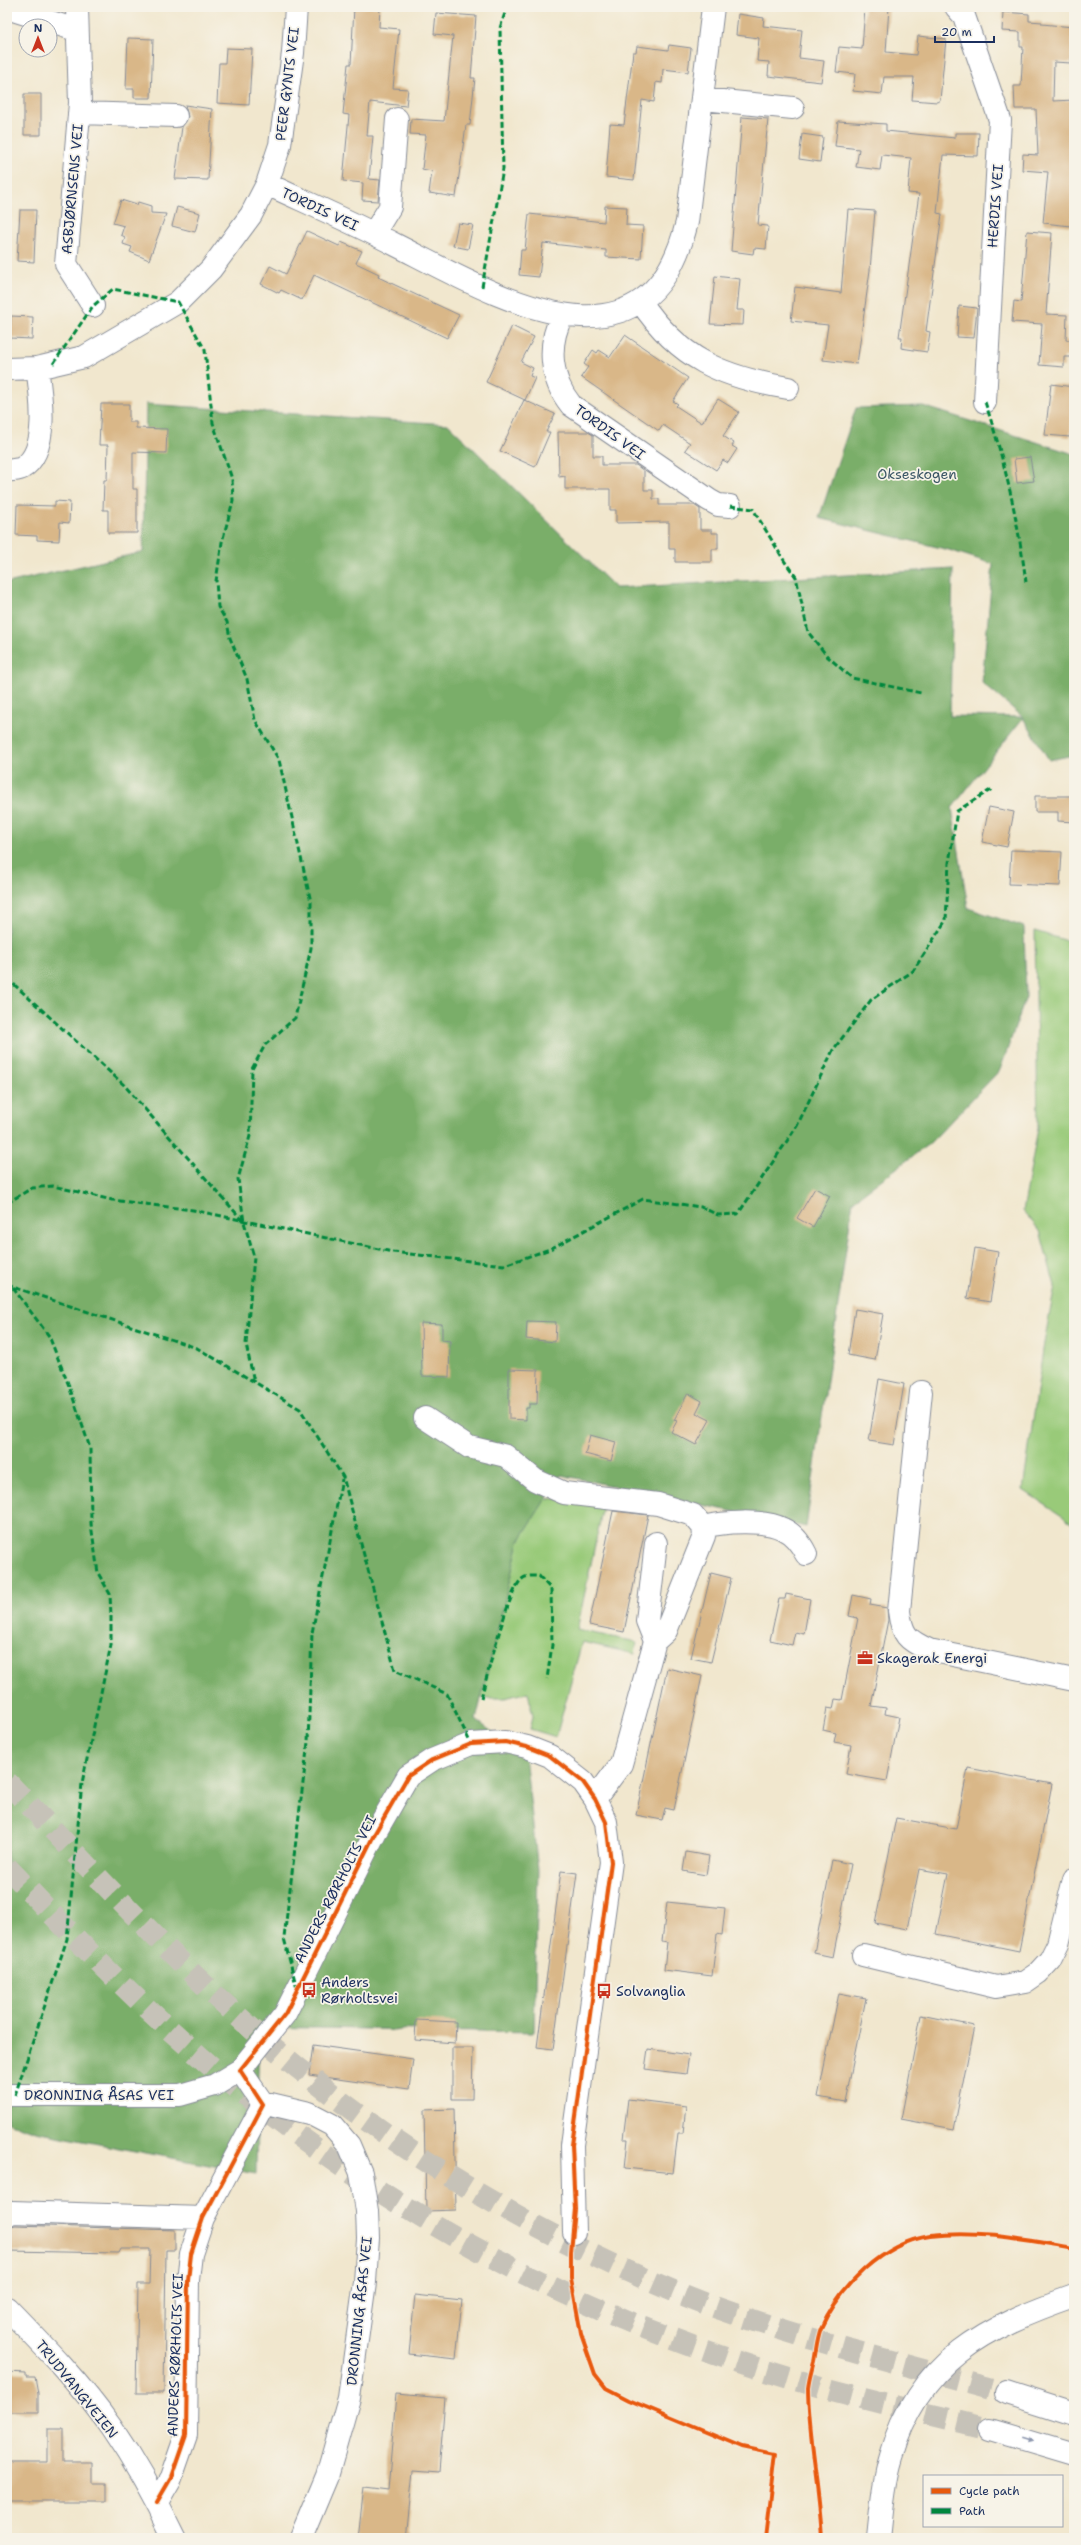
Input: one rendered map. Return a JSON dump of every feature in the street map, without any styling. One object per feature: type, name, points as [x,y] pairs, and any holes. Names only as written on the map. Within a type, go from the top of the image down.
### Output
[{"type":"street","name":"ASBJØRNSENS VEI","points":[[77,7],[76,30],[79,113],[66,264],[93,306]]},
{"type":"street","name":"PEER GYNTS VEI","points":[[7,369],[37,368],[84,357],[178,302],[211,269],[251,215],[267,184],[280,145],[285,120],[296,7]]},
{"type":"street","name":"TORDIS VEI","points":[[267,184],[374,233],[482,287],[541,311],[562,316],[602,316],[627,309],[641,302],[654,290],[672,268],[680,249],[687,222],[703,99],[712,7]]},
{"type":"street","points":[[7,8],[76,30]]},
{"type":"street","name":"HERDIS VEI","points":[[966,10],[1000,120],[985,402]]},
{"type":"street","points":[[703,99],[793,108]]},
{"type":"street","name":"ASBJØRNSENS VEI","points":[[79,113],[176,116]]},
{"type":"street","name":"TORDIS VEI","points":[[374,233],[390,207],[397,119]]},
{"type":"street","points":[[641,302],[680,348],[704,364],[737,377],[788,388]]},
{"type":"street","name":"TORDIS VEI","points":[[562,316],[555,330],[553,359],[557,384],[571,405],[709,500],[718,504],[730,506]]},
{"type":"street","points":[[7,470],[22,468],[37,452],[43,406],[37,368]]},
{"type":"street","points":[[921,1392],[899,1611],[902,1630],[912,1643],[929,1650],[1074,1680]]},
{"type":"street","points":[[425,1418],[469,1447],[506,1456],[535,1480],[564,1493],[658,1504],[693,1515],[703,1527],[704,1536],[666,1632],[655,1641],[621,1764],[595,1799]]},
{"type":"street","points":[[703,1527],[720,1523],[773,1526],[783,1529],[794,1537],[806,1554]]},
{"type":"street","points":[[655,1641],[647,1621],[656,1543]]},
{"type":"street","name":"ANDERS RØRHOLTS VEI","points":[[157,2502],[171,2478],[186,2436],[188,2280],[191,2254],[203,2218],[263,2105],[240,2070],[285,2014],[375,1833],[408,1776],[432,1760],[471,1744],[505,1742],[527,1747],[550,1756],[583,1782],[595,1799],[606,1822],[611,1862],[572,2145],[574,2233]]},
{"type":"street","points":[[863,1955],[996,1987],[1025,1982],[1038,1974],[1050,1960],[1058,1944],[1074,1879]]},
{"type":"street","name":"DRONNING ÅSAS VEI","points":[[7,2095],[180,2095],[215,2085],[240,2070],[262,2102],[310,2113],[332,2125],[349,2145],[362,2174],[367,2211],[368,2238],[365,2282],[349,2398],[327,2476],[301,2538]]},
{"type":"street","points":[[7,2215],[12,2212],[203,2218]]},
{"type":"street","points":[[878,2538],[883,2494],[891,2457],[911,2409],[936,2373],[980,2336],[1010,2320],[1074,2296]]},
{"type":"street","name":"TRUDVANGVEIEN","points":[[7,2308],[56,2358],[111,2427],[157,2502],[174,2538]]},
{"type":"street","points":[[1005,2392],[1074,2414]]},
{"type":"street","points":[[990,2429],[1074,2454]]},
{"type":"green space","name":"Okseskogen","points":[[146,404],[448,424],[616,588],[953,569],[950,716],[1023,717],[982,683],[993,564],[949,550],[819,518],[856,408],[923,406],[1074,454],[1074,755],[1049,760],[1023,718],[952,808],[968,908],[1024,927],[1026,997],[1000,1070],[930,1143],[853,1201],[806,1527],[561,1475],[519,1541],[476,1720],[525,1756],[538,1870],[534,2032],[259,2027],[256,2174],[36,2132],[7,2122],[7,583],[143,552]]},
{"type":"green space","points":[[1035,931],[1074,943],[1074,1524],[1023,1490],[1044,1343],[1055,1286],[1040,1231],[1023,1211],[1038,1128]]},
{"type":"green space","points":[[546,1498],[604,1502],[577,1630],[637,1642],[635,1654],[582,1642],[556,1737],[530,1729],[533,1716],[528,1692],[505,1698],[481,1698],[519,1541]]},
{"type":"building","points":[[354,7],[380,7],[379,27],[399,29],[393,88],[408,89],[406,106],[370,102],[367,136],[373,136],[369,179],[380,180],[378,201],[362,200],[363,183],[343,181],[349,115],[343,114],[348,64],[351,64]]},
{"type":"building","points":[[865,7],[889,7],[886,52],[916,55],[918,36],[946,39],[940,100],[937,102],[912,100],[914,77],[884,77],[882,94],[853,91],[855,74],[836,72],[839,47],[862,49]]},
{"type":"building","points":[[1003,12],[1029,14],[1029,21],[1042,22],[1042,24],[1073,27],[1071,63],[1054,62],[1053,101],[1074,100],[1074,204],[1071,226],[1043,223],[1048,172],[1022,170],[1023,154],[1038,155],[1036,109],[1015,109],[1014,86],[1021,86],[1023,47],[1020,47],[1020,32],[1002,31]]},
{"type":"building","points":[[436,13],[476,16],[471,78],[475,78],[470,125],[466,125],[456,197],[429,193],[432,171],[422,169],[426,135],[410,134],[411,119],[444,121],[453,36],[434,34]]},
{"type":"building","points":[[738,14],[764,18],[763,26],[802,30],[799,58],[824,61],[821,82],[768,76],[769,62],[757,61],[759,38],[736,35]]},
{"type":"building","points":[[128,38],[153,39],[151,98],[134,98],[134,89],[126,89]]},
{"type":"building","points":[[669,45],[691,48],[688,72],[663,69],[662,83],[656,82],[654,102],[642,100],[634,180],[606,177],[610,124],[624,125],[633,52],[636,52],[637,46],[668,50]]},
{"type":"building","points":[[226,48],[252,49],[249,105],[217,103],[219,63],[225,63]]},
{"type":"building","points":[[24,94],[41,94],[41,135],[24,135]]},
{"type":"building","points":[[185,105],[212,109],[208,180],[175,179],[182,127],[188,117]]},
{"type":"building","points":[[742,117],[768,119],[758,225],[768,226],[766,249],[754,248],[753,254],[731,251]]},
{"type":"building","points":[[838,121],[886,124],[886,131],[955,138],[955,133],[979,133],[978,156],[943,155],[937,213],[942,214],[926,331],[930,332],[927,352],[901,348],[902,337],[899,337],[919,194],[908,193],[911,158],[882,155],[880,170],[856,167],[859,149],[835,146]]},
{"type":"building","points":[[802,134],[823,137],[820,162],[799,159]]},
{"type":"building","points":[[121,200],[137,205],[138,202],[151,206],[151,213],[166,214],[149,260],[130,252],[132,247],[123,244],[125,237],[121,235],[124,226],[113,223]]},
{"type":"building","points":[[605,206],[627,207],[626,225],[643,226],[641,259],[606,257],[606,250],[543,243],[539,277],[519,275],[521,250],[525,250],[529,214],[604,222]]},
{"type":"building","points":[[177,207],[200,213],[195,232],[172,226]]},
{"type":"building","points":[[848,209],[875,211],[870,270],[857,364],[823,360],[828,325],[791,321],[795,287],[841,293]]},
{"type":"building","points":[[20,210],[36,210],[34,262],[17,261]]},
{"type":"building","points":[[458,223],[473,225],[468,249],[453,246]]},
{"type":"building","points":[[307,231],[339,246],[341,242],[362,251],[356,263],[379,274],[378,277],[459,315],[447,338],[314,275],[302,300],[281,290],[279,293],[261,284],[270,266],[286,274]]},
{"type":"building","points":[[1027,231],[1052,233],[1046,314],[1067,315],[1066,340],[1074,341],[1073,357],[1064,357],[1064,367],[1039,365],[1042,324],[1012,322],[1014,301],[1021,302]]},
{"type":"building","points":[[715,276],[740,279],[737,310],[744,310],[743,325],[710,324]]},
{"type":"building","points":[[959,306],[977,308],[974,338],[957,337]]},
{"type":"building","points":[[11,316],[33,317],[32,339],[10,338]]},
{"type":"building","points":[[512,326],[534,337],[521,362],[533,368],[530,376],[535,378],[525,400],[486,382]]},
{"type":"building","points":[[625,335],[688,378],[673,401],[678,404],[676,406],[702,423],[718,399],[739,412],[723,436],[734,443],[732,446],[737,449],[728,463],[723,460],[716,470],[685,450],[690,443],[663,425],[659,431],[581,377],[588,367],[584,364],[593,350],[597,353],[599,350],[610,357]]},
{"type":"building","points":[[1051,384],[1074,387],[1070,437],[1045,435]]},
{"type":"building","points":[[524,400],[555,414],[546,432],[550,432],[535,467],[500,451]]},
{"type":"building","points":[[101,404],[129,404],[129,422],[136,422],[136,428],[167,429],[166,453],[133,452],[133,489],[137,489],[137,533],[108,533],[108,510],[103,510],[104,480],[107,480],[108,445],[99,445]]},
{"type":"building","points":[[558,432],[588,432],[593,435],[593,456],[602,456],[602,465],[636,465],[644,471],[644,490],[653,490],[653,499],[659,499],[659,505],[694,505],[700,509],[700,530],[712,530],[712,533],[718,533],[718,549],[712,549],[712,562],[675,562],[675,549],[669,549],[669,522],[616,523],[616,510],[610,510],[610,489],[565,489],[565,476],[559,477]]},
{"type":"building","points":[[1030,457],[1034,481],[1017,483],[1014,459]]},
{"type":"building","points":[[55,501],[70,502],[69,523],[60,522],[59,541],[37,540],[37,536],[16,535],[17,505],[55,506]]},
{"type":"building","points":[[1035,796],[1074,796],[1074,822],[1058,821],[1058,812],[1035,812]]},
{"type":"building","points":[[989,807],[1014,812],[1007,847],[982,842]]},
{"type":"building","points":[[1011,850],[1062,852],[1060,886],[1009,884]]},
{"type":"building","points":[[815,1188],[830,1196],[813,1227],[797,1218]]},
{"type":"building","points":[[975,1248],[998,1252],[990,1302],[967,1298]]},
{"type":"building","points":[[855,1309],[883,1314],[875,1360],[848,1355]]},
{"type":"building","points":[[527,1321],[556,1322],[555,1342],[526,1339]]},
{"type":"building","points":[[421,1323],[442,1324],[442,1340],[450,1341],[449,1377],[422,1376]]},
{"type":"building","points":[[509,1369],[538,1370],[537,1404],[529,1404],[529,1408],[526,1408],[526,1420],[509,1419]]},
{"type":"building","points":[[879,1379],[904,1384],[894,1445],[869,1441]]},
{"type":"building","points":[[688,1393],[702,1401],[696,1413],[710,1420],[696,1445],[671,1432],[677,1421],[674,1420]]},
{"type":"building","points":[[590,1435],[616,1442],[611,1461],[585,1454]]},
{"type":"building","points":[[613,1511],[648,1515],[624,1632],[589,1625]]},
{"type":"building","points":[[711,1573],[731,1578],[711,1662],[691,1658]]},
{"type":"building","points":[[786,1594],[810,1599],[804,1634],[795,1632],[792,1645],[770,1640],[779,1599],[785,1599]]},
{"type":"building","name":"Skagerak Energi","points":[[853,1595],[871,1599],[870,1605],[887,1608],[888,1620],[871,1706],[886,1708],[885,1714],[899,1717],[887,1781],[846,1774],[851,1745],[834,1742],[836,1733],[823,1730],[827,1708],[833,1709],[835,1699],[842,1700],[858,1618],[849,1616]]},
{"type":"building","points":[[667,1668],[702,1676],[674,1810],[665,1808],[662,1820],[636,1815]]},
{"type":"building","points":[[968,1768],[1052,1784],[1019,1951],[936,1934],[948,1874],[919,1869],[907,1929],[875,1923],[896,1818],[956,1829]]},
{"type":"building","points":[[686,1852],[709,1856],[706,1875],[683,1871]]},
{"type":"building","points":[[832,1860],[851,1864],[833,1957],[814,1953]]},
{"type":"building","points":[[561,1871],[577,1873],[553,2049],[537,2047]]},
{"type":"building","points":[[667,1902],[725,1908],[722,1935],[717,1934],[712,1976],[664,1970],[667,1942],[662,1941]]},
{"type":"building","points":[[839,1993],[866,1998],[845,2102],[818,2097]]},
{"type":"building","points":[[921,2015],[974,2026],[954,2129],[901,2119]]},
{"type":"building","points":[[416,2020],[456,2022],[455,2043],[415,2040]]},
{"type":"building","points":[[313,2045],[413,2059],[409,2089],[309,2075]]},
{"type":"building","points":[[452,2048],[473,2048],[472,2099],[452,2099]]},
{"type":"building","points":[[648,2049],[689,2055],[686,2074],[645,2069]]},
{"type":"building","points":[[628,2099],[686,2106],[683,2133],[678,2133],[673,2173],[625,2168],[628,2139],[623,2139]]},
{"type":"building","points":[[454,2109],[456,2210],[426,2211],[424,2110]]},
{"type":"building","points":[[15,2225],[175,2230],[175,2250],[166,2250],[164,2393],[136,2393],[138,2284],[149,2284],[150,2249],[120,2249],[118,2253],[8,2251],[9,2227]]},
{"type":"building","points":[[415,2295],[462,2300],[456,2359],[409,2354]]},
{"type":"building","points":[[7,2372],[26,2373],[26,2377],[35,2377],[38,2393],[38,2412],[7,2412]]},
{"type":"building","points":[[396,2394],[445,2398],[439,2473],[413,2471],[406,2538],[358,2538],[364,2488],[388,2491]]},
{"type":"building","points":[[48,2429],[63,2429],[63,2462],[92,2462],[92,2483],[107,2483],[107,2501],[7,2501],[7,2462],[48,2462]]},
{"type":"tunnel","points":[[7,1782],[152,1934],[267,2042],[347,2106],[429,2163],[472,2190],[559,2238],[650,2281],[693,2299],[737,2315],[826,2343],[1005,2392]]},
{"type":"tunnel","points":[[7,1867],[118,1981],[206,2062],[296,2134],[357,2176],[420,2216],[485,2253],[552,2287],[620,2318],[690,2345],[760,2369],[817,2386],[990,2429]]},
{"type":"marked path","points":[[482,287],[503,169],[500,28],[507,7]]},
{"type":"marked path","points":[[53,364],[93,306],[113,289],[178,302],[205,350],[213,423],[232,479],[233,501],[222,542],[216,581],[218,607],[227,622],[230,638],[247,679],[255,720],[279,760],[311,902],[311,948],[295,1018],[265,1045],[252,1069],[250,1136],[238,1179],[244,1222],[254,1257],[246,1344],[254,1382]]},
{"type":"marked path","points":[[985,402],[999,446],[1010,491],[1026,582]]},
{"type":"marked path","points":[[730,506],[753,509],[785,562],[796,577],[808,632],[827,656],[852,678],[921,693]]},
{"type":"marked path","points":[[7,1203],[32,1188],[53,1186],[112,1200],[193,1210],[393,1252],[504,1265],[550,1249],[643,1199],[701,1207],[718,1215],[738,1214],[797,1126],[833,1050],[871,1000],[913,971],[946,920],[949,863],[957,811],[992,789]]},
{"type":"marked path","points":[[7,978],[124,1085],[243,1221]]},
{"type":"marked path","points":[[7,1285],[197,1348],[300,1409],[343,1477],[395,1670],[447,1694],[471,1744]]},
{"type":"marked path","points":[[13,1288],[49,1336],[69,1386],[90,1448],[91,1524],[98,1573],[110,1594],[111,1616],[111,1645],[82,1783],[67,1939],[15,2095]]},
{"type":"marked path","points":[[297,1989],[284,1938],[308,1742],[312,1633],[342,1479]]},
{"type":"marked path","points":[[481,1698],[504,1616],[516,1586],[522,1579],[528,1576],[539,1576],[551,1589],[552,1645],[547,1679]]},
{"type":"cycle path","points":[[157,2502],[171,2478],[186,2435],[188,2280],[191,2254],[203,2218],[263,2105],[240,2070],[285,2014],[375,1833],[408,1776],[432,1760],[471,1744],[505,1742],[527,1747],[550,1756],[583,1782],[595,1799],[606,1822],[611,1862],[572,2145],[575,2209],[571,2252],[571,2278],[581,2334],[595,2374],[606,2388],[629,2400],[742,2447],[775,2454],[765,2538]]},
{"type":"cycle path","points":[[822,2538],[810,2426],[808,2388],[821,2328],[829,2312],[851,2282],[879,2257],[895,2247],[912,2240],[930,2236],[948,2234],[984,2235],[1074,2248]]},
{"type":"place","name":"Skagerak Energi","points":[[865,1658]]},
{"type":"place","name":"Anders Rørholtsvei","points":[[309,1990]]},
{"type":"place","name":"Solvanglia","points":[[604,1991]]}]
